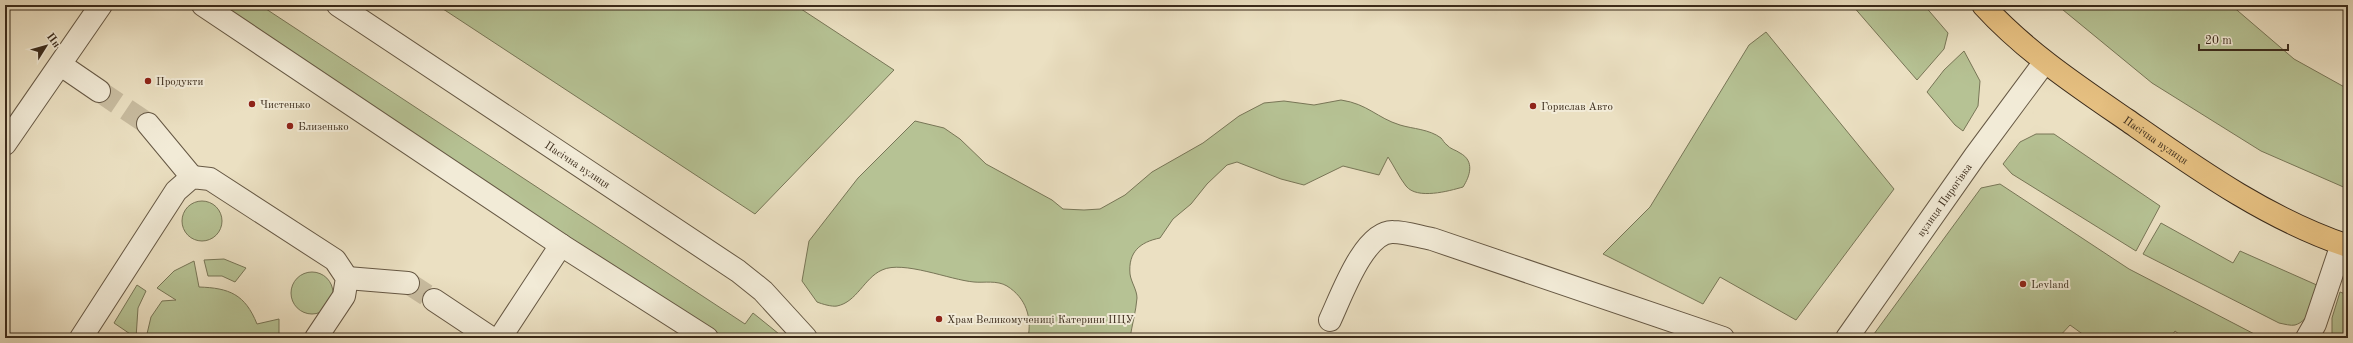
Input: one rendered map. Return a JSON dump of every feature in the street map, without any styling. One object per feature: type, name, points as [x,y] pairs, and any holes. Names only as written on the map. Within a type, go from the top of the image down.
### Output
[{"type":"main road","name":"Пасічна вулиця","points":[[1983,5],[2044,63],[2215,181],[2279,215],[2345,245]]},
{"type":"street","points":[[5,144],[101,5]]},
{"type":"street","points":[[204,5],[561,245],[707,338]]},
{"type":"street","name":"Пасічна вулиця","points":[[338,5],[738,271],[763,291],[806,338]]},
{"type":"street","name":"вулиця Пирогівка","points":[[1847,338],[1975,156],[2044,63]]},
{"type":"street","points":[[61,65],[99,91]]},
{"type":"street","points":[[148,124],[192,177],[210,179],[335,260],[347,278],[344,296],[316,338]]},
{"type":"street","points":[[81,338],[176,191],[192,177]]},
{"type":"street","points":[[1330,320],[1364,250],[1377,236],[1392,232],[1432,239],[1723,338]]},
{"type":"street","points":[[500,338],[561,245]]},
{"type":"street","points":[[2307,338],[2315,324],[2345,245]]},
{"type":"street","points":[[347,278],[408,283]]},
{"type":"street","points":[[434,300],[491,338]]},
{"type":"green space","points":[[210,5],[260,5],[745,324],[753,313],[784,338],[725,338]]},
{"type":"green space","points":[[437,5],[795,5],[894,70],[755,214]]},
{"type":"green space","points":[[1852,5],[1924,5],[1948,33],[1944,49],[1917,80]]},
{"type":"green space","points":[[2057,5],[2231,5],[2294,59],[2348,89],[2348,189],[2261,151],[2152,83]]},
{"type":"green space","points":[[1766,32],[1894,189],[1796,320],[1720,277],[1703,304],[1603,254],[1650,207],[1749,45]]},
{"type":"green space","points":[[1964,51],[1980,81],[1978,106],[1963,131],[1955,125],[1927,92],[1944,70]]},
{"type":"green space","points":[[1341,100],[1365,108],[1392,122],[1426,131],[1441,138],[1448,146],[1465,156],[1468,160],[1470,169],[1468,178],[1463,187],[1433,193],[1418,193],[1411,190],[1403,183],[1388,157],[1379,175],[1343,166],[1304,185],[1281,179],[1237,162],[1227,165],[1207,184],[1191,204],[1173,219],[1160,238],[1141,245],[1133,254],[1130,274],[1137,298],[1130,338],[1028,338],[1028,315],[1023,302],[1014,291],[999,283],[974,282],[902,267],[891,268],[882,270],[870,278],[850,300],[844,304],[835,306],[817,302],[802,281],[809,241],[858,178],[915,121],[944,128],[960,139],[986,164],[1052,200],[1063,209],[1084,210],[1100,209],[1125,195],[1152,172],[1203,143],[1239,116],[1264,103],[1284,101],[1314,105]]},
{"type":"green space","points":[[2036,134],[2054,134],[2160,206],[2136,251],[2012,174],[2003,164],[2020,142]]},
{"type":"green space","points":[[2000,184],[2129,269],[2262,338],[2184,338],[2175,331],[2170,338],[2088,338],[2070,325],[2058,338],[1871,338],[1981,188]]},
{"type":"green space","points":[[202,201],[210,203],[216,207],[220,213],[222,221],[220,229],[216,235],[210,239],[202,241],[194,239],[188,235],[184,229],[182,221],[184,213],[188,207],[194,203]]},
{"type":"green space","points":[[2161,223],[2233,263],[2240,251],[2319,286],[2314,303],[2305,319],[2295,325],[2279,323],[2143,254]]},
{"type":"green space","points":[[224,259],[246,268],[235,282],[222,276],[208,276],[204,260]]},
{"type":"green space","points":[[194,261],[199,287],[219,289],[235,295],[247,306],[257,324],[279,319],[279,338],[146,338],[151,317],[162,301],[176,300],[157,288],[174,271]]},
{"type":"green space","points":[[312,272],[327,278],[333,293],[327,308],[312,314],[297,308],[291,293],[297,278]]},
{"type":"green space","points":[[137,285],[146,291],[138,308],[136,338],[114,323]]},
{"type":"green space","points":[[2340,292],[2348,295],[2348,338],[2334,338],[2332,336],[2332,318]]},
{"type":"tunnel","points":[[99,91],[148,124]]},
{"type":"tunnel","points":[[408,283],[434,300]]},
{"type":"place","name":"Продукти","points":[[148,81]]},
{"type":"place","name":"Чистенько","points":[[252,104]]},
{"type":"place","name":"Горислав Авто","points":[[1533,106]]},
{"type":"place","name":"Близенько","points":[[290,126]]},
{"type":"place","name":"Levland","points":[[2023,284]]},
{"type":"place","name":"Храм Великомучениці Катерини ПЦУ","points":[[939,319]]}]
